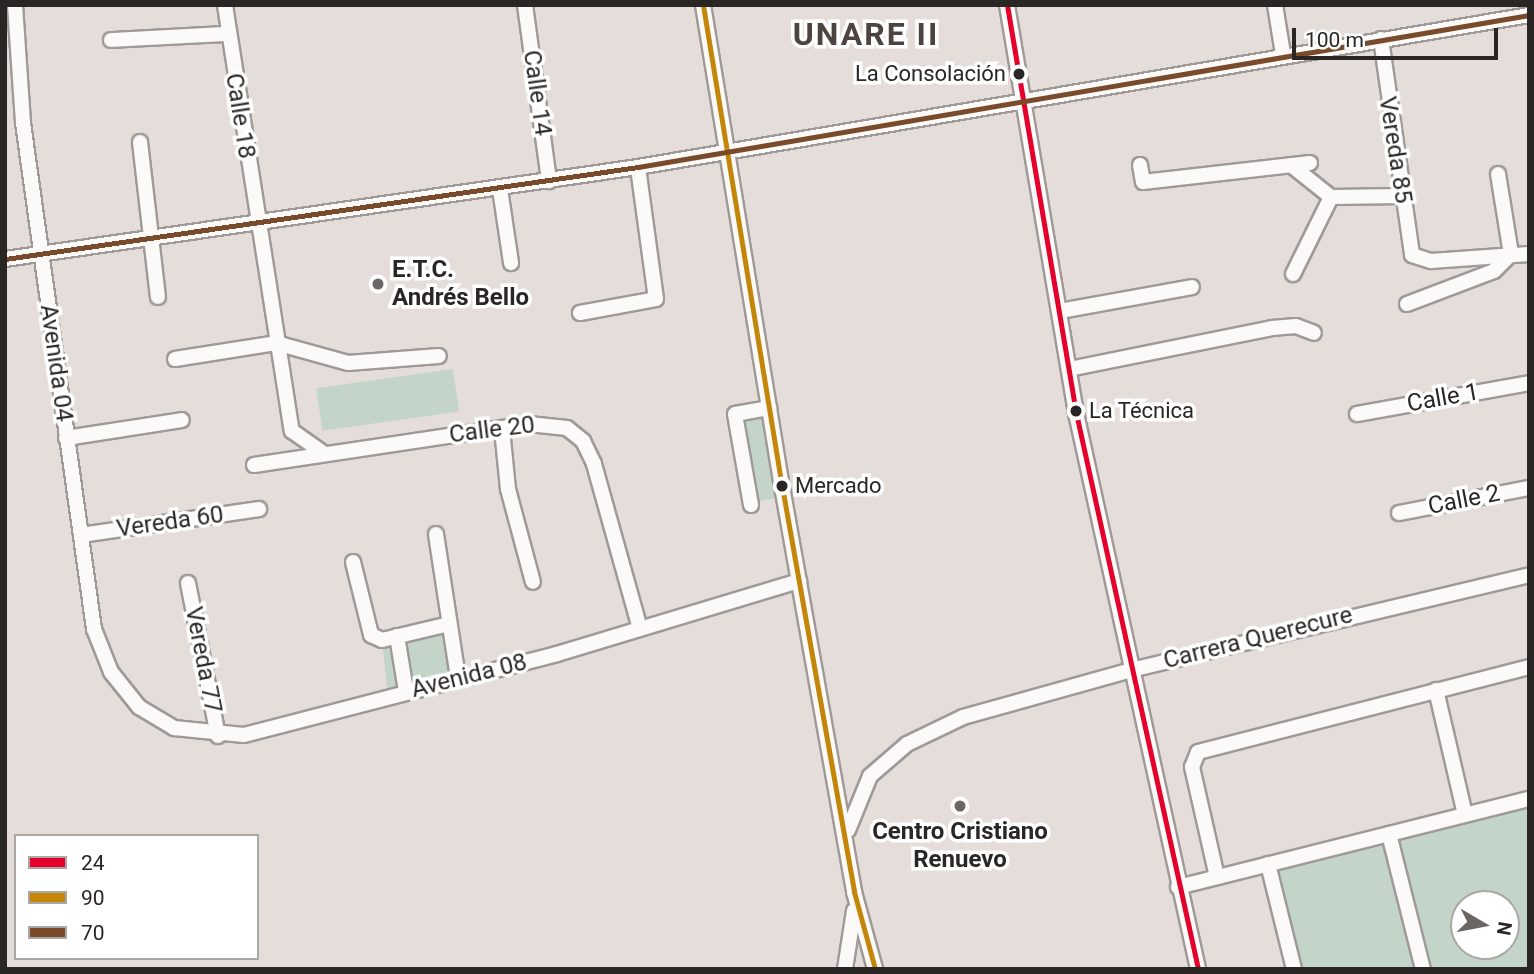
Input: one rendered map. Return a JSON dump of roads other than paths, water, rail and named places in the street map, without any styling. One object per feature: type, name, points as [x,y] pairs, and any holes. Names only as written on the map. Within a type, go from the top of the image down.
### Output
[{"type":"street","name":"Avenida 04","points":[[15,5],[40,256],[80,535],[101,654],[139,707]]},
{"type":"street","name":"Calle 18","points":[[225,5],[227,34],[257,226]]},
{"type":"street","name":"Calle 14","points":[[524,5],[549,181]]},
{"type":"street","points":[[702,5],[799,581],[855,892],[875,969]]},
{"type":"street","points":[[1007,5],[1069,369],[1131,670],[1198,969]]},
{"type":"street","points":[[1275,5],[1283,54]]},
{"type":"street","points":[[5,259],[257,226],[638,167],[1283,54],[1529,15]]},
{"type":"street","points":[[111,40],[227,34]]},
{"type":"street","name":"Vereda 85","points":[[1381,39],[1402,196],[1416,259],[1511,254]]},
{"type":"street","points":[[140,142],[147,241],[158,297]]},
{"type":"street","points":[[1140,164],[1143,183],[1310,163]]},
{"type":"street","points":[[1291,165],[1331,197],[1402,196]]},
{"type":"street","points":[[580,313],[656,299],[638,167]]},
{"type":"street","points":[[1498,174],[1511,254]]},
{"type":"street","points":[[500,189],[511,263]]},
{"type":"street","points":[[1293,274],[1331,197]]},
{"type":"street","points":[[257,226],[292,431],[326,454]]},
{"type":"street","points":[[1407,304],[1494,271],[1511,254],[1529,254]]},
{"type":"street","points":[[1060,310],[1192,287]]},
{"type":"street","points":[[1069,369],[1272,328],[1296,326],[1314,333]]},
{"type":"street","points":[[175,359],[276,343],[348,363],[439,356]]},
{"type":"street","name":"Calle 1","points":[[1357,414],[1529,383]]},
{"type":"street","points":[[751,505],[735,414],[769,408]]},
{"type":"street","points":[[66,438],[182,420]]},
{"type":"street","name":"Calle 20","points":[[254,465],[553,424],[578,434],[588,447],[640,629]]},
{"type":"street","points":[[502,429],[508,489],[533,582]]},
{"type":"street","name":"Calle 2","points":[[1399,513],[1529,488]]},
{"type":"street","name":"Vereda 60","points":[[80,535],[259,509]]},
{"type":"street","points":[[436,534],[457,677]]},
{"type":"street","points":[[353,562],[369,630],[390,638],[449,624]]},
{"type":"street","name":"Carrera Querecure","points":[[847,842],[856,797],[870,776],[907,744],[963,717],[1131,670],[1529,575]]},
{"type":"street","name":"Avenida 08","points":[[139,707],[174,728],[218,736],[271,729],[640,629],[799,581]]},
{"type":"street","name":"Vereda 77","points":[[188,583],[218,736]]},
{"type":"street","points":[[390,638],[406,691]]},
{"type":"street","points":[[1217,877],[1192,767],[1198,752],[1529,667]]},
{"type":"street","points":[[1436,690],[1465,815]]},
{"type":"street","points":[[1178,887],[1529,799]]},
{"type":"street","points":[[1389,834],[1423,969]]},
{"type":"street","points":[[1268,864],[1294,969]]},
{"type":"street","points":[[845,969],[855,892]]},
{"type":"place","name":"La Consolación","points":[[1019,74]]},
{"type":"place","name":"E.T.C. Andrés Bello","points":[[378,284]]},
{"type":"place","name":"La Técnica","points":[[1076,411]]},
{"type":"place","name":"Mercado","points":[[782,486]]},
{"type":"place","name":"Centro Cristiano Renuevo","points":[[960,806]]},
{"type":"district","name":"UNARE II","points":[[866,34]]}]
